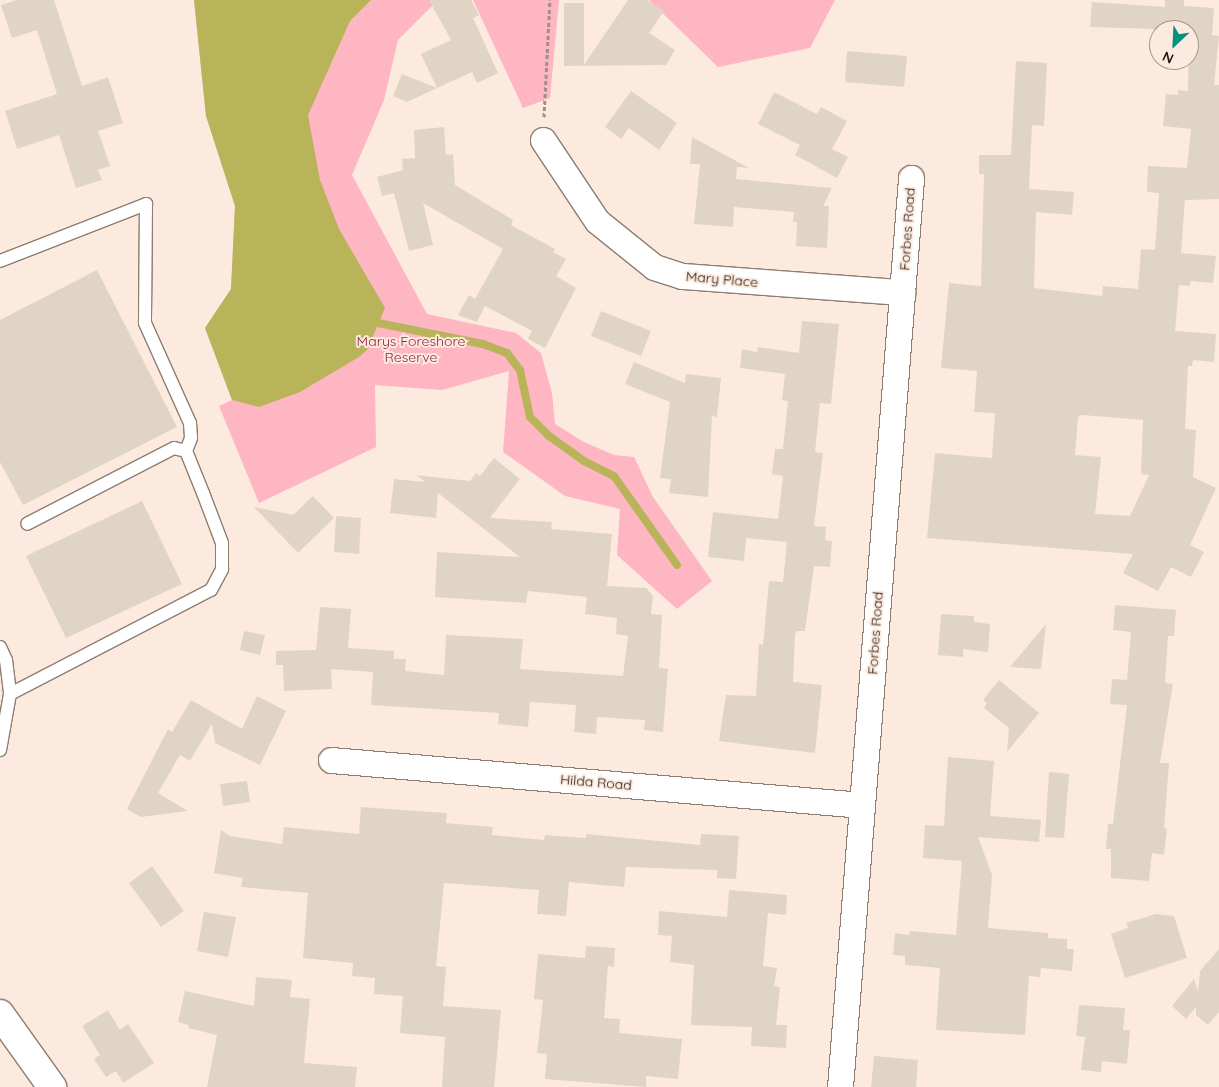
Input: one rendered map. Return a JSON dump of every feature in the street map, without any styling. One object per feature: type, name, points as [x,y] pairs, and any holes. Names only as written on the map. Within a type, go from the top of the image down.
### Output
[{"type":"main road","points":[[0,1014],[52,1087]]},
{"type":"street","name":"Mary Place","points":[[542,140],[597,221],[654,268],[682,276],[902,292]]},
{"type":"street","name":"Forbes Road","points":[[840,1087],[911,178]]},
{"type":"street","name":"Hilda Road","points":[[331,760],[862,805]]},
{"type":"lane","points":[[0,261],[146,204],[145,322],[190,423],[191,438],[186,451],[222,543],[222,569],[211,590],[10,694]]},
{"type":"lane","points":[[27,524],[174,448],[186,451]]},
{"type":"lane","points":[[0,648],[6,660],[10,694],[0,750]]},
{"type":"path","points":[[542,140],[550,0]]},
{"type":"green space","name":"Marys Foreshore Reserve","points":[[194,0],[438,0],[398,40],[384,100],[352,175],[427,314],[516,333],[541,353],[552,393],[555,424],[584,442],[614,455],[634,457],[653,497],[712,581],[677,609],[617,555],[620,509],[565,496],[503,452],[509,371],[442,390],[375,385],[376,447],[259,503],[219,406],[232,400],[205,328],[231,289],[235,206],[206,116]]},
{"type":"green space","points":[[473,0],[559,0],[550,98],[523,108]]},
{"type":"green space","points":[[649,0],[835,0],[810,48],[718,67]]},
{"type":"shaded area","points":[[194,0],[371,0],[350,21],[308,115],[320,180],[339,229],[385,308],[367,350],[359,357],[300,392],[259,407],[232,400],[205,328],[231,289],[235,206],[206,116]]},
{"type":"building","points":[[17,0],[54,0],[82,86],[108,77],[123,123],[98,131],[110,166],[98,170],[102,180],[76,188],[59,135],[17,149],[5,111],[57,94],[37,30],[12,38],[1,5]]},
{"type":"building","points":[[429,0],[471,0],[479,15],[473,18],[498,73],[477,83],[472,72],[407,102],[393,96],[402,74],[437,88],[421,54],[451,40]]},
{"type":"building","points":[[628,0],[647,0],[664,11],[649,33],[675,50],[666,65],[564,66],[564,3],[584,3],[584,65]]},
{"type":"building","points":[[1165,0],[1184,0],[1184,6],[1214,8],[1212,35],[1219,36],[1214,85],[1219,85],[1219,199],[1185,200],[1181,253],[1216,256],[1213,283],[1191,281],[1190,286],[1179,285],[1175,331],[1216,334],[1214,362],[1193,360],[1192,366],[1188,366],[1185,429],[1196,430],[1193,477],[1216,488],[1190,545],[1204,552],[1191,577],[1171,567],[1158,591],[1123,573],[1133,554],[927,538],[935,453],[992,458],[995,413],[974,412],[977,371],[941,368],[949,283],[981,286],[984,174],[979,174],[979,155],[1011,155],[1016,61],[1047,63],[1044,126],[1032,125],[1029,189],[1074,192],[1072,215],[1036,212],[1034,288],[1102,296],[1103,286],[1138,289],[1141,249],[1155,250],[1159,193],[1147,192],[1148,166],[1187,168],[1191,129],[1163,126],[1166,94],[1178,95],[1178,90],[1188,91],[1188,70],[1199,70],[1199,20],[1149,20],[1149,29],[1090,27],[1092,2],[1165,7]],"holes":[[[1082,415],[1143,420],[1141,474],[1149,475],[1130,516],[1095,514],[1101,457],[1075,455],[1078,417]]]},
{"type":"building","points":[[847,51],[907,56],[904,87],[845,82]]},
{"type":"building","points":[[631,91],[677,123],[659,150],[629,128],[621,139],[605,127]]},
{"type":"building","points":[[774,92],[817,114],[821,107],[847,121],[832,149],[848,157],[837,178],[795,155],[800,145],[758,124]]},
{"type":"building","points":[[444,127],[446,155],[453,154],[455,185],[513,220],[511,225],[555,249],[553,252],[566,259],[556,276],[576,288],[545,348],[528,339],[532,331],[485,306],[477,322],[458,315],[469,295],[475,299],[503,249],[423,203],[433,245],[409,251],[394,193],[382,196],[377,177],[403,170],[402,159],[415,158],[414,130]]},
{"type":"building","points":[[692,137],[749,168],[737,167],[736,179],[832,188],[823,206],[829,206],[827,248],[796,246],[797,222],[793,222],[794,212],[734,207],[733,227],[694,224],[700,164],[690,164]]},
{"type":"building","points":[[97,270],[177,427],[23,505],[0,462],[0,320]]},
{"type":"building","points":[[601,311],[651,331],[641,356],[591,336]]},
{"type":"building","points":[[802,321],[839,324],[831,404],[820,403],[815,452],[823,453],[814,526],[826,527],[825,540],[832,541],[830,567],[814,566],[805,631],[797,631],[795,634],[793,682],[822,685],[815,753],[719,741],[726,695],[756,696],[759,644],[763,645],[769,581],[783,582],[787,542],[746,538],[744,561],[708,557],[713,512],[778,519],[783,476],[772,474],[775,449],[783,449],[788,401],[782,400],[785,374],[740,368],[742,349],[757,352],[758,347],[799,353]]},
{"type":"building","points":[[634,362],[685,383],[686,374],[721,378],[717,417],[712,416],[708,497],[669,493],[671,479],[660,478],[670,402],[625,384]]},
{"type":"building","points":[[494,458],[520,479],[490,518],[552,522],[551,529],[612,534],[607,586],[646,588],[653,596],[651,614],[662,615],[659,668],[668,669],[663,732],[644,730],[645,720],[597,717],[596,734],[574,732],[576,705],[530,702],[528,727],[498,724],[499,713],[371,705],[373,672],[331,669],[332,689],[284,691],[283,665],[276,665],[276,651],[316,650],[320,607],[351,609],[348,648],[394,651],[394,659],[406,659],[405,671],[444,675],[446,635],[523,639],[520,669],[623,676],[628,636],[616,634],[617,618],[585,614],[587,597],[528,591],[526,603],[435,597],[437,552],[520,557],[438,493],[436,518],[390,513],[394,479],[425,482],[416,475],[470,481],[476,473],[480,476]]},
{"type":"building","points":[[313,496],[334,518],[298,553],[254,507],[293,515]]},
{"type":"building","points":[[142,501],[182,584],[66,638],[26,556]]},
{"type":"building","points":[[336,516],[361,518],[359,554],[334,552]]},
{"type":"building","points":[[1115,605],[1176,610],[1174,636],[1168,636],[1165,683],[1173,684],[1160,763],[1169,763],[1164,828],[1167,829],[1164,855],[1152,853],[1149,881],[1111,878],[1111,849],[1106,849],[1108,824],[1113,824],[1127,705],[1110,704],[1112,679],[1127,680],[1131,632],[1113,630]]},
{"type":"building","points":[[941,614],[974,616],[974,622],[990,624],[988,652],[963,649],[963,657],[938,655]]},
{"type":"building","points":[[1046,624],[1041,669],[1010,667]]},
{"type":"building","points":[[244,631],[265,635],[260,655],[240,650]]},
{"type":"building","points":[[999,680],[1039,713],[1007,752],[1009,728],[984,708],[987,703],[983,700]]},
{"type":"building","points":[[257,696],[286,711],[260,765],[215,743],[212,724],[190,761],[180,755],[158,793],[188,811],[141,817],[127,809],[168,729],[172,732],[191,700],[242,729]]},
{"type":"building","points":[[948,757],[994,761],[990,816],[1041,820],[1039,842],[978,837],[992,875],[988,928],[1048,933],[1048,938],[1067,939],[1067,949],[1074,949],[1072,971],[1041,968],[1040,977],[1029,976],[1025,1035],[936,1030],[940,968],[905,965],[905,956],[893,955],[895,933],[909,935],[910,931],[956,935],[962,861],[923,858],[925,825],[944,826]]},
{"type":"building","points":[[1049,772],[1069,774],[1064,838],[1045,837]]},
{"type":"building","points":[[247,781],[250,802],[223,806],[220,784]]},
{"type":"building","points":[[361,807],[447,813],[446,823],[493,827],[492,835],[544,840],[545,835],[586,838],[586,834],[700,845],[701,834],[739,836],[736,879],[717,878],[717,870],[626,867],[624,887],[569,882],[566,916],[537,914],[539,890],[444,883],[436,966],[446,967],[443,1006],[501,1010],[494,1087],[442,1087],[445,1037],[400,1033],[403,996],[374,994],[375,978],[352,976],[353,963],[303,958],[308,893],[241,887],[243,878],[214,873],[221,830],[230,836],[282,844],[284,827],[359,834]]},
{"type":"building","points":[[152,866],[184,911],[161,927],[129,883]]},
{"type":"building","points":[[729,890],[787,895],[786,915],[768,913],[763,966],[777,968],[774,986],[780,987],[776,1025],[787,1025],[786,1048],[751,1046],[752,1027],[691,1025],[694,965],[670,962],[672,936],[658,935],[659,911],[727,917]]},
{"type":"building","points":[[204,912],[236,917],[228,957],[197,951]]},
{"type":"building","points":[[1156,914],[1174,916],[1187,958],[1125,978],[1111,934],[1128,928],[1126,923]]},
{"type":"building","points":[[586,946],[615,948],[614,967],[608,966],[604,1018],[620,1019],[619,1033],[682,1039],[678,1079],[646,1076],[646,1087],[545,1079],[547,1054],[537,1053],[543,1000],[534,999],[538,954],[585,958]]},
{"type":"building","points":[[1219,949],[1219,1012],[1208,1025],[1196,1015],[1196,1007],[1186,1019],[1172,1006],[1194,979],[1198,991],[1200,971]]},
{"type":"building","points":[[256,977],[292,980],[290,997],[310,999],[304,1063],[357,1067],[355,1087],[207,1087],[217,1035],[188,1028],[189,1025],[178,1022],[185,991],[254,1006]]},
{"type":"building","points":[[1079,1005],[1125,1008],[1123,1030],[1130,1030],[1127,1064],[1102,1061],[1101,1072],[1081,1070],[1085,1037],[1076,1036]]},
{"type":"building","points":[[108,1010],[120,1030],[128,1024],[154,1063],[123,1083],[116,1071],[106,1077],[94,1059],[100,1055],[82,1026]]},
{"type":"building","points":[[874,1056],[918,1060],[916,1087],[871,1087]]},
{"type":"waterway","points":[[378,323],[483,344],[507,353],[520,370],[530,417],[549,436],[584,461],[614,476],[677,565]]}]
